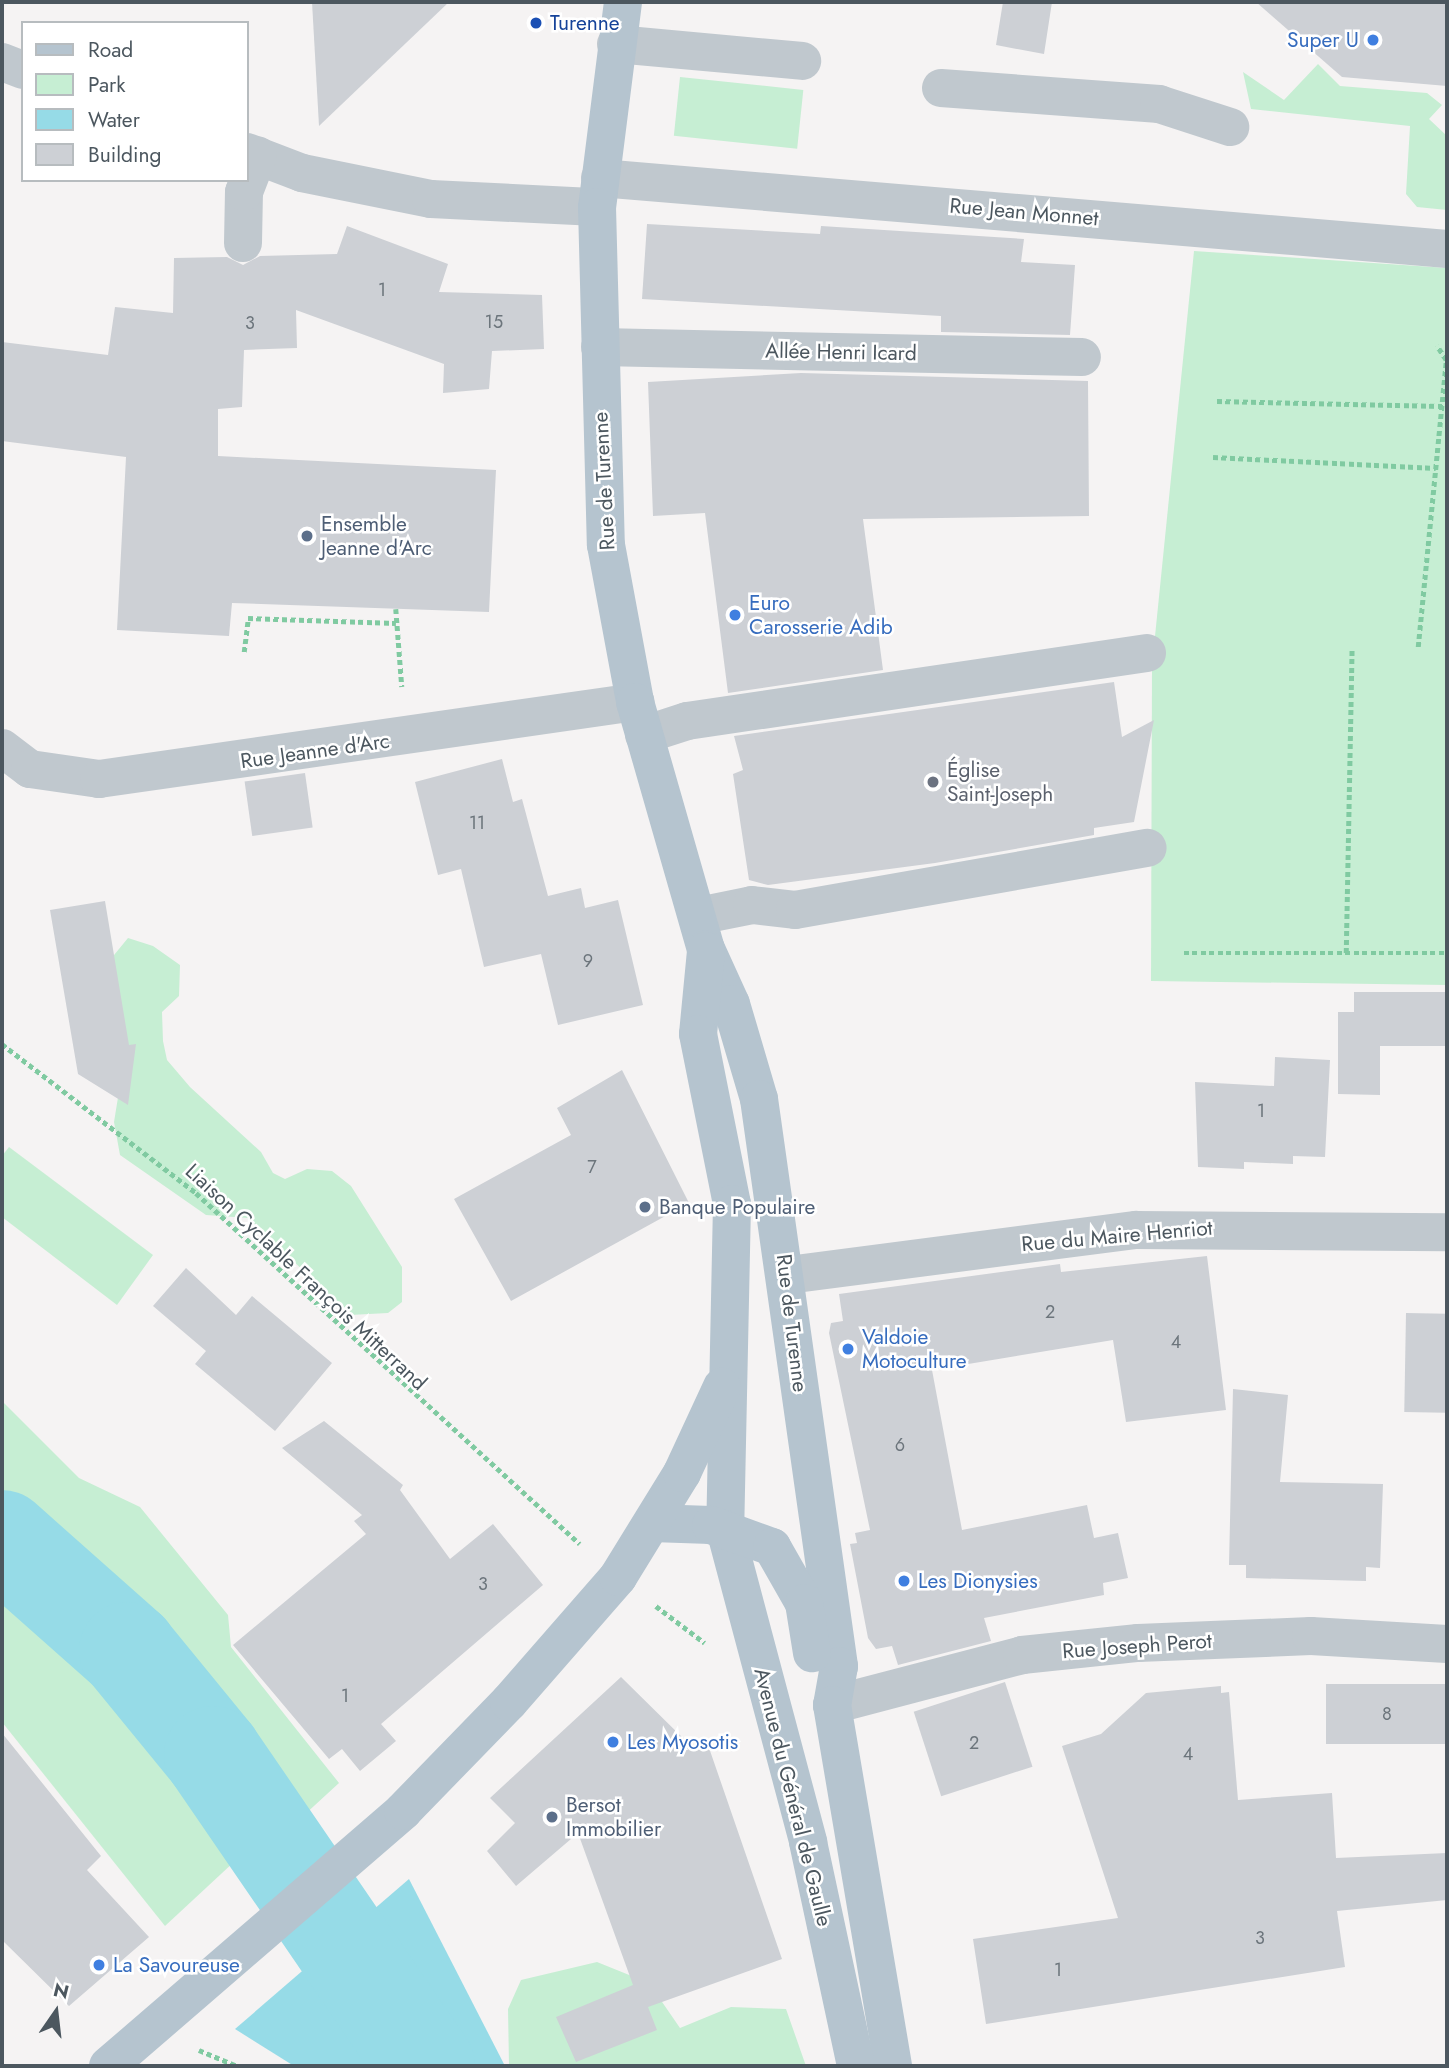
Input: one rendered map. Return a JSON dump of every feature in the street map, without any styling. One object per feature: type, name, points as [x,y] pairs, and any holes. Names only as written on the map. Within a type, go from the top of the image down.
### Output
[{"type":"main road","name":"Rue de Turenne","points":[[623,2],[598,193],[606,545],[639,719],[702,933],[731,1004],[759,1100],[788,1275],[839,1666],[832,1705]]},
{"type":"main road","name":"Rue de Turenne","points":[[702,933],[698,1034],[732,1204],[727,1376]]},
{"type":"main road","points":[[108,2066],[219,1966],[403,1811],[618,1577],[652,1523],[727,1376]]},
{"type":"main road","name":"Avenue du Général de Gaulle","points":[[727,1376],[725,1529],[808,1842],[856,2066]]},
{"type":"main road","points":[[652,1523],[725,1529],[772,1548],[784,1562],[804,1603],[816,1677],[832,1705],[893,2066]]},
{"type":"street","points":[[616,44],[802,61]]},
{"type":"street","points":[[2,62],[21,69]]},
{"type":"street","points":[[941,88],[1159,104],[1230,127]]},
{"type":"street","points":[[248,173],[252,154]]},
{"type":"street","name":"Rue Jean Monnet","points":[[252,154],[302,173],[431,199],[598,193],[1228,229],[1447,249]]},
{"type":"street","points":[[243,243],[246,182]]},
{"type":"street","name":"Allée Henri Icard","points":[[600,348],[1082,357]]},
{"type":"street","name":"Rue Jeanne d'Arc","points":[[2,748],[30,769],[99,779],[639,719],[687,721],[1147,653]]},
{"type":"street","points":[[702,933],[752,905],[795,910],[1147,848]]},
{"type":"street","name":"Rue du Maire Henriot","points":[[788,1275],[1136,1230],[1447,1232]]},
{"type":"street","name":"Rue Joseph Perot","points":[[832,1705],[1022,1655],[1138,1643],[1311,1636],[1447,1644]]},
{"type":"path","points":[[1418,647],[1446,360],[1437,346]]},
{"type":"path","points":[[1217,401],[1442,406]]},
{"type":"path","points":[[1213,457],[1436,468]]},
{"type":"path","points":[[396,609],[402,687]]},
{"type":"path","points":[[244,652],[247,618],[396,623]]},
{"type":"path","points":[[1346,953],[1352,647]]},
{"type":"path","points":[[1184,953],[1447,953]]},
{"type":"path","name":"Liaison Cyclable François Mitterrand","points":[[2,1044],[196,1193],[580,1544]]},
{"type":"path","points":[[187,2046],[237,2066]]},
{"type":"green space","points":[[1318,64],[1340,86],[1427,93],[1442,105],[1429,119],[1447,136],[1447,210],[1417,207],[1406,194],[1410,126],[1251,109],[1243,72],[1284,100]]},
{"type":"green space","points":[[680,77],[803,90],[797,149],[674,136]]},
{"type":"green space","points":[[1194,251],[1447,268],[1447,985],[1151,981],[1152,666]]},
{"type":"green space","points":[[128,938],[153,946],[180,965],[179,996],[162,1012],[163,1041],[167,1060],[190,1087],[261,1152],[273,1173],[285,1179],[307,1169],[332,1171],[351,1186],[402,1267],[402,1302],[388,1313],[350,1315],[248,1218],[206,1215],[120,1155],[114,1122],[121,1079],[105,966]]},
{"type":"green space","points":[[9,1147],[153,1255],[117,1305],[2,1217],[2,1156]]},
{"type":"green space","points":[[2,1401],[79,1478],[140,1507],[228,1615],[231,1647],[339,1783],[302,1817],[271,1793],[215,1687],[163,1643],[80,1554],[2,1512]]},
{"type":"green space","points":[[2,1567],[82,1644],[147,1718],[235,1861],[165,1926],[2,1722]]},
{"type":"green space","points":[[597,1962],[649,1983],[680,2028],[731,2007],[786,2009],[806,2066],[509,2066],[508,2009],[521,1980]]},
{"type":"water","points":[[409,1879],[505,2066],[294,2066],[235,2029]]},
{"type":"building","points":[[312,2],[449,2],[319,126]]},
{"type":"building","points":[[1003,2],[1052,2],[1044,54],[996,45]]},
{"type":"building","name":"Super U","points":[[1256,2],[1447,2],[1447,86],[1342,77]]},
{"type":"building","points":[[647,224],[820,234],[821,226],[1024,239],[1021,262],[1075,265],[1070,335],[941,332],[941,316],[642,299]]},
{"type":"building","points":[[347,226],[448,264],[439,292],[542,295],[544,349],[492,351],[489,389],[443,393],[444,364],[296,310],[297,348],[244,350],[242,407],[218,409],[218,456],[496,470],[489,612],[232,603],[229,636],[117,630],[126,457],[2,441],[2,342],[108,355],[115,307],[173,313],[174,258],[227,257],[243,265],[260,256],[337,254]]},
{"type":"building","points":[[801,373],[1088,381],[1089,516],[863,519],[883,670],[728,693],[705,513],[653,516],[648,382]]},
{"type":"building","name":"Église Saint-Joseph","points":[[1114,682],[1122,737],[1154,720],[1134,822],[1094,828],[1094,835],[935,863],[768,885],[749,880],[733,774],[743,770],[734,736]]},
{"type":"building","points":[[502,759],[513,802],[522,799],[548,896],[581,888],[585,908],[618,900],[643,1005],[558,1025],[541,954],[484,967],[461,869],[438,875],[415,782]]},
{"type":"building","points":[[305,773],[313,827],[252,836],[245,781]]},
{"type":"building","points":[[105,901],[129,1045],[136,1044],[128,1105],[78,1074],[50,910]]},
{"type":"building","points":[[1354,992],[1447,992],[1447,1046],[1380,1046],[1380,1095],[1338,1094],[1338,1012],[1354,1012]]},
{"type":"building","points":[[1275,1057],[1330,1060],[1325,1157],[1293,1156],[1293,1164],[1244,1162],[1244,1169],[1198,1167],[1195,1082],[1274,1086]]},
{"type":"building","points":[[622,1070],[689,1203],[511,1301],[454,1199],[571,1135],[557,1108]]},
{"type":"building","points":[[1207,1256],[1226,1410],[1126,1422],[1113,1340],[932,1370],[962,1530],[1087,1505],[1094,1538],[1118,1533],[1128,1578],[1103,1583],[1104,1595],[984,1618],[991,1641],[898,1665],[892,1646],[876,1649],[868,1638],[850,1544],[857,1543],[855,1533],[870,1530],[829,1333],[831,1323],[843,1321],[839,1294],[1060,1264],[1061,1272]]},
{"type":"building","points":[[186,1268],[236,1315],[252,1296],[332,1363],[275,1431],[195,1364],[206,1351],[153,1306]]},
{"type":"building","points":[[1406,1313],[1447,1314],[1445,1413],[1404,1412]]},
{"type":"building","points":[[1233,1389],[1288,1395],[1280,1482],[1383,1484],[1380,1568],[1366,1567],[1366,1581],[1246,1578],[1246,1565],[1229,1565]]},
{"type":"building","points":[[324,1421],[403,1485],[400,1490],[450,1559],[493,1524],[543,1585],[381,1724],[396,1741],[360,1771],[342,1749],[329,1759],[233,1645],[366,1534],[354,1521],[362,1515],[282,1448]]},
{"type":"building","points":[[621,1677],[691,1746],[707,1742],[782,1959],[648,2007],[657,2030],[576,2062],[556,2017],[633,1985],[578,1833],[516,1886],[487,1851],[515,1823],[490,1798]]},
{"type":"building","points":[[1005,1682],[1033,1767],[941,1796],[914,1712]]},
{"type":"building","points":[[1326,1684],[1447,1684],[1447,1744],[1326,1744]]},
{"type":"building","points":[[1221,1686],[1221,1693],[1229,1692],[1238,1800],[1332,1793],[1336,1858],[1447,1853],[1447,1900],[1337,1911],[1345,1967],[986,2024],[973,1939],[1118,1918],[1062,1746],[1101,1734],[1146,1693]]},
{"type":"building","points":[[2,1733],[101,1856],[87,1870],[149,1937],[69,2006],[2,1940]]},
{"type":"waterway","name":"La Savoureuse","points":[[2,1539],[128,1651],[213,1755],[426,2066]]},
{"type":"place","name":"Turenne","points":[[536,23]]},
{"type":"place","name":"Super U","points":[[1373,40]]},
{"type":"place","name":"Ensemble Jeanne d'Arc","points":[[307,536]]},
{"type":"place","name":"Euro Carosserie Adib","points":[[735,615]]},
{"type":"place","name":"Église Saint-Joseph","points":[[933,782]]},
{"type":"place","name":"Banque Populaire","points":[[645,1207]]},
{"type":"place","name":"Valdoie Motoculture","points":[[848,1349]]},
{"type":"place","name":"Les Dionysies","points":[[904,1581]]},
{"type":"place","name":"Les Myosotis","points":[[613,1742]]},
{"type":"place","name":"Bersot Immobilier","points":[[552,1817]]},
{"type":"place","name":"La Savoureuse","points":[[99,1965]]}]
